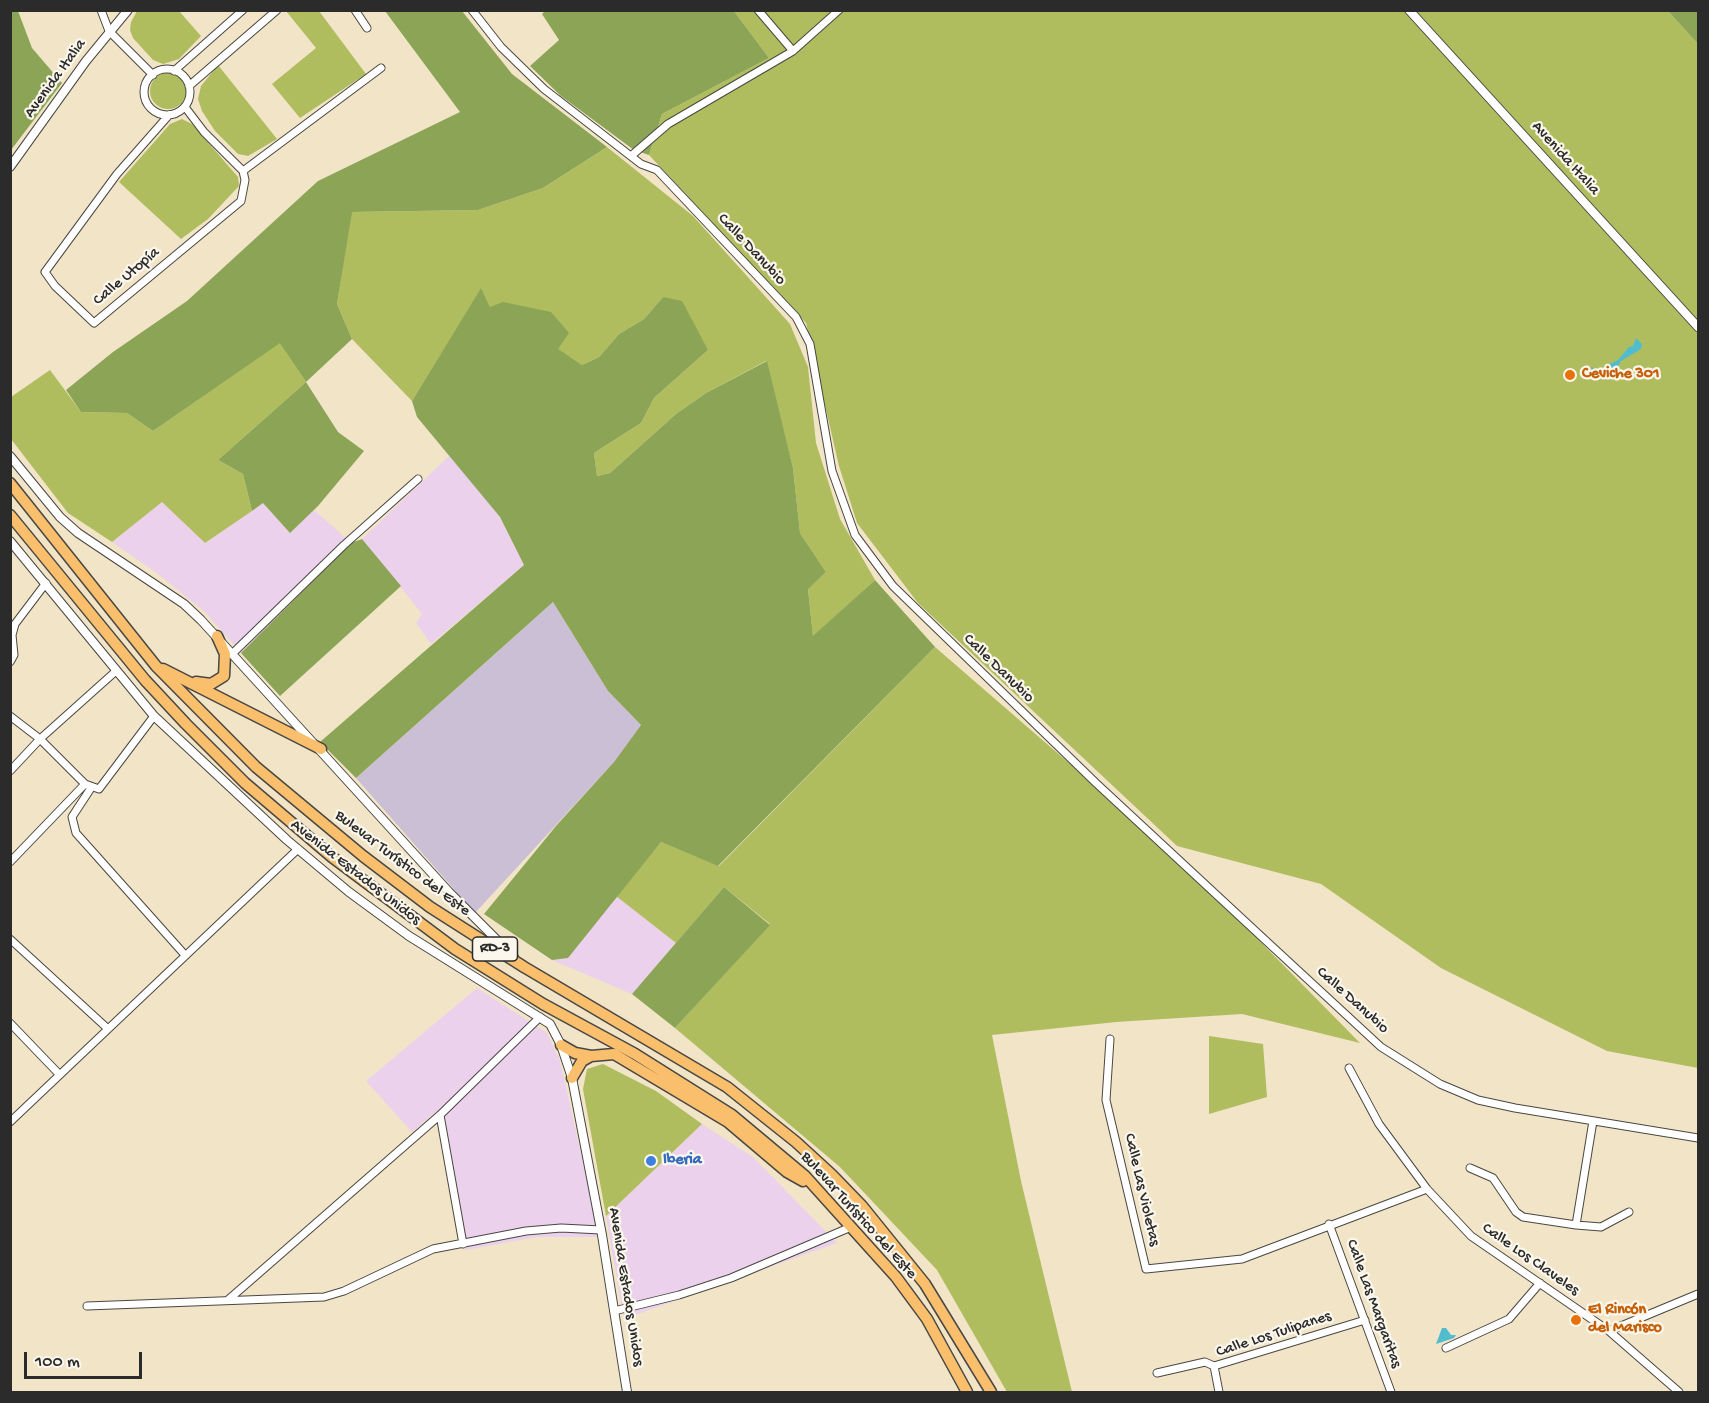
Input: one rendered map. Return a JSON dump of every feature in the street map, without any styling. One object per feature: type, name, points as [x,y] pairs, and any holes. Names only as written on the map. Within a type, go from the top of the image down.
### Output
[{"type":"highway","name":"Bulevar Turístico del Este","points":[[10,483],[156,666],[256,767],[363,856],[430,907],[524,967],[727,1087],[796,1142],[862,1206],[897,1247],[946,1316],[991,1392]]},
{"type":"highway","name":"Bulevar Turístico del Este","points":[[10,516],[145,680],[186,724],[245,783],[332,857],[454,949],[543,1004],[635,1054],[732,1115],[818,1189],[896,1277],[927,1319],[967,1392]]},
{"type":"highway","points":[[184,680],[211,684],[224,676],[225,654],[217,636]]},
{"type":"highway","points":[[156,666],[321,749]]},
{"type":"highway","points":[[561,1045],[575,1053],[591,1056],[614,1054],[728,1122],[787,1172],[818,1189]]},
{"type":"highway","points":[[572,1078],[582,1061],[591,1056]]},
{"type":"street","points":[[101,10],[109,31],[153,75]]},
{"type":"street","name":"Avenida Italia","points":[[10,167],[109,31],[128,10]]},
{"type":"street","points":[[174,71],[243,10]]},
{"type":"street","points":[[189,86],[277,10]]},
{"type":"street","points":[[355,10],[367,28]]},
{"type":"street","name":"Calle Danubio","points":[[472,10],[501,47],[544,89],[631,156],[657,170],[796,317],[810,344],[832,471],[855,536],[893,586],[1096,783],[1382,1047],[1440,1084],[1478,1100],[1698,1138]]},
{"type":"street","points":[[758,10],[793,51]]},
{"type":"street","points":[[631,156],[668,124],[793,51],[839,10]]},
{"type":"street","name":"Avenida Italia","points":[[1409,10],[1698,327]]},
{"type":"street","points":[[185,107],[204,132],[243,171],[381,68]]},
{"type":"street","points":[[163,70],[174,71],[184,77],[189,86],[190,97],[185,107],[169,115],[155,111],[146,99],[146,84],[153,75],[163,70]]},
{"type":"street","name":"Calle Utopía","points":[[169,115],[117,174],[45,272],[55,286],[93,323],[241,201],[245,180],[243,171]]},
{"type":"street","points":[[10,456],[66,523],[184,604],[217,636],[449,892],[524,967]]},
{"type":"street","points":[[233,653],[344,545],[418,479]]},
{"type":"street","name":"Avenida Estados Unidos","points":[[12,545],[46,583],[154,716],[298,849],[349,892],[409,936],[550,1024],[561,1045],[572,1078],[601,1230],[627,1392]]},
{"type":"street","points":[[10,662],[15,655],[12,635],[15,624],[46,583]]},
{"type":"street","points":[[10,771],[40,739],[116,671]]},
{"type":"street","points":[[10,716],[40,739],[88,786],[99,789],[154,716]]},
{"type":"street","points":[[10,862],[88,786]]},
{"type":"street","points":[[88,786],[72,817],[76,833],[185,955]]},
{"type":"street","points":[[10,1122],[298,849]]},
{"type":"street","points":[[10,939],[107,1028]]},
{"type":"street","points":[[228,1300],[440,1115],[540,1017]]},
{"type":"street","points":[[10,1023],[59,1074]]},
{"type":"street","name":"Calle Las Violetas","points":[[1110,1039],[1106,1100],[1146,1269],[1242,1259],[1329,1224],[1427,1189]]},
{"type":"street","name":"Calle Los Claveles","points":[[1349,1068],[1379,1124],[1427,1189],[1471,1236],[1609,1331],[1679,1392]]},
{"type":"street","points":[[10,1107],[17,1115]]},
{"type":"street","points":[[440,1115],[463,1244]]},
{"type":"street","points":[[1576,1225],[1593,1121]]},
{"type":"street","points":[[1470,1168],[1493,1178],[1516,1212],[1523,1217],[1601,1227],[1629,1212]]},
{"type":"street","name":"Calle Las Margaritas","points":[[1329,1224],[1391,1392]]},
{"type":"street","points":[[614,1311],[679,1295],[731,1278],[851,1227]]},
{"type":"street","points":[[87,1306],[324,1297],[344,1291],[433,1249],[544,1229],[601,1230]]},
{"type":"street","points":[[1446,1348],[1509,1319],[1540,1283]]},
{"type":"street","points":[[1609,1331],[1698,1294]]},
{"type":"street","name":"Calle Los Tulipanes","points":[[1219,1392],[1214,1366],[1365,1320]]},
{"type":"street","points":[[1157,1373],[1205,1362],[1214,1366]]},
{"type":"shaded area","points":[[450,455],[500,517],[524,565],[431,644],[416,623],[422,614],[362,539]]},
{"type":"shaded area","points":[[162,502],[205,543],[263,503],[290,533],[313,509],[351,543],[241,653],[204,611],[158,574],[112,542]]},
{"type":"shaded area","points":[[553,602],[608,691],[641,725],[614,762],[475,913],[356,778]]},
{"type":"shaded area","points":[[616,896],[676,943],[632,994],[552,960],[568,958]]},
{"type":"shaded area","points":[[477,988],[547,1033],[560,1061],[600,1237],[537,1237],[466,1250],[443,1106],[412,1132],[366,1081]]},
{"type":"shaded area","points":[[702,1124],[753,1157],[837,1243],[624,1319],[606,1216]]},
{"type":"green space","points":[[11,10],[18,11],[32,48],[62,83],[11,150]]},
{"type":"green space","points":[[546,10],[734,11],[769,58],[662,114],[649,155],[634,150],[561,96],[530,66],[559,40],[542,14]]},
{"type":"green space","points":[[137,11],[179,11],[201,36],[179,59],[163,64],[153,60],[133,38],[130,30],[131,22]]},
{"type":"green space","points":[[286,11],[319,11],[366,74],[300,118],[272,84],[316,48]]},
{"type":"green space","points":[[385,11],[462,11],[512,74],[607,147],[543,188],[478,210],[352,212],[337,304],[352,339],[306,382],[280,343],[153,431],[127,413],[81,412],[66,390],[113,352],[187,301],[318,181],[460,112]]},
{"type":"green space","points":[[734,11],[1668,11],[1698,44],[1698,1068],[1607,1051],[1441,968],[1321,884],[1177,846],[918,603],[857,523],[839,466],[806,323],[649,155],[662,114],[769,58]]},
{"type":"green space","points":[[1668,11],[1698,11],[1698,44]]},
{"type":"green space","points":[[218,65],[277,139],[248,156],[238,154],[215,131],[202,111],[198,99],[201,86]]},
{"type":"green space","points":[[168,73],[181,78],[186,91],[181,104],[168,109],[155,104],[150,91],[155,78]]},
{"type":"green space","points":[[182,119],[192,124],[238,177],[239,186],[208,219],[181,239],[119,182],[170,124]]},
{"type":"green space","points":[[607,147],[693,216],[790,324],[808,367],[816,443],[840,519],[875,580],[813,637],[808,588],[826,572],[800,533],[793,468],[766,361],[706,393],[676,414],[610,473],[597,476],[594,453],[641,423],[654,398],[708,350],[663,297],[644,319],[619,334],[599,357],[582,365],[490,307],[481,289],[412,401],[352,339],[337,304],[351,212],[478,210],[543,188]]},
{"type":"green space","points":[[481,288],[490,307],[503,302],[551,312],[569,333],[558,349],[582,365],[599,357],[619,334],[644,319],[663,297],[682,301],[708,350],[654,398],[641,423],[594,453],[597,476],[610,473],[676,414],[706,393],[767,361],[793,468],[800,533],[826,572],[808,589],[813,636],[875,580],[935,647],[718,866],[661,842],[568,958],[552,960],[484,914],[556,826],[614,762],[641,725],[608,691],[553,602],[356,778],[320,742],[524,565],[500,517],[417,417],[412,401]]},
{"type":"green space","points":[[280,342],[306,382],[218,460],[243,474],[252,511],[205,543],[162,502],[112,542],[68,513],[11,439],[11,397],[50,370],[81,412],[127,413],[153,431]]},
{"type":"green space","points":[[306,382],[338,432],[364,451],[318,506],[290,533],[263,503],[252,511],[243,474],[218,460]]},
{"type":"green space","points":[[362,539],[401,586],[280,696],[241,653],[351,543]]},
{"type":"green space","points":[[935,647],[1174,854],[1360,1043],[1242,1014],[1116,1022],[992,1035],[1021,1181],[1072,1392],[1007,1392],[937,1270],[840,1167],[675,1028],[770,924],[724,887],[676,943],[616,896],[661,842],[719,866]]},
{"type":"green space","points":[[724,887],[770,925],[675,1028],[632,994]]},
{"type":"green space","points":[[1209,1036],[1263,1044],[1267,1097],[1209,1114]]},
{"type":"green space","points":[[603,1064],[656,1091],[702,1124],[606,1216],[583,1089],[587,1069]]},
{"type":"water","points":[[1636,338],[1642,344],[1641,349],[1621,361],[1611,378],[1607,380],[1601,375],[1590,374],[1592,367],[1597,370],[1607,369],[1608,365],[1618,360],[1629,347],[1633,346]]},
{"type":"water","points":[[1442,1328],[1446,1328],[1451,1335],[1456,1335],[1454,1338],[1436,1344]]},
{"type":"place","name":"Ceviche 301","points":[[1570,375]]},
{"type":"place","name":"Iberia","points":[[651,1161]]},
{"type":"place","name":"El Rincón del Marisco","points":[[1576,1320]]}]
